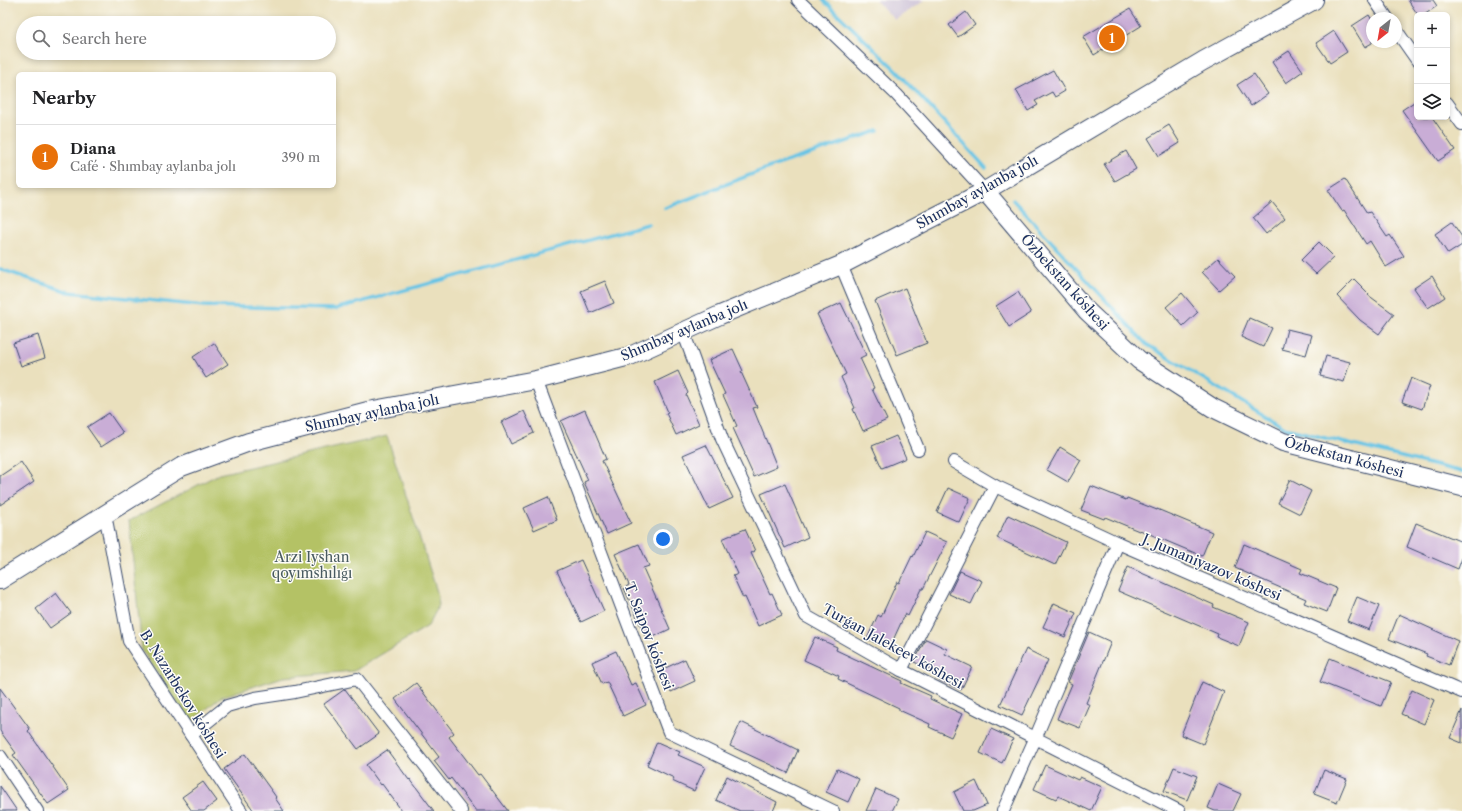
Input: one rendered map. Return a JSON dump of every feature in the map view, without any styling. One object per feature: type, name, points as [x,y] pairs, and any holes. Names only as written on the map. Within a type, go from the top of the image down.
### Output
[{"type":"main road","name":"Shımbay aylanba jolı","points":[[0,580],[181,467],[249,442],[368,411],[536,380],[630,356],[720,315],[841,265],[985,190],[1203,61],[1314,0]]},
{"type":"main road","name":"Ózbekstan kóshesi","points":[[985,190],[1087,311],[1139,360],[1213,408],[1284,442],[1462,487]]},
{"type":"street","points":[[798,0],[897,95],[985,190]]},
{"type":"street","points":[[1375,0],[1384,12]]},
{"type":"street","points":[[1402,39],[1414,56]]},
{"type":"street","points":[[1450,107],[1462,124]]},
{"type":"street","points":[[841,265],[918,449]]},
{"type":"street","name":"Turǵan Jalekeev kóshesi","points":[[683,331],[722,439],[806,616],[901,670],[1179,811]]},
{"type":"street","name":"T. Saipov kóshesi","points":[[536,380],[670,732],[834,811]]},
{"type":"street","name":"J. Jumaniyazov kóshesi","points":[[954,462],[995,486],[1118,542],[1462,692]]},
{"type":"street","points":[[901,670],[995,486]]},
{"type":"street","name":"B. Nazarbekov kóshesi","points":[[105,514],[129,641],[241,811]]},
{"type":"street","points":[[1003,811],[1118,542]]},
{"type":"street","points":[[191,735],[227,706],[256,698],[296,692],[357,679],[461,811]]},
{"type":"street","points":[[0,756],[36,811]]},
{"type":"shaded area","points":[[875,0],[925,0],[895,20]]},
{"type":"green space","name":"Arzi Iyshan qoyımshılıǵı","points":[[387,436],[437,592],[439,605],[428,626],[354,671],[283,677],[221,697],[190,723],[142,650],[129,521],[219,474]]},
{"type":"building","points":[[1408,0],[1433,0],[1437,6],[1428,12],[1416,12]]},
{"type":"building","points":[[1130,9],[1141,26],[1094,55],[1083,37]]},
{"type":"building","points":[[966,12],[975,25],[958,37],[949,25]]},
{"type":"building","points":[[1366,17],[1366,46],[1365,47],[1352,26]]},
{"type":"building","points":[[1334,31],[1347,52],[1330,63],[1316,43]]},
{"type":"building","points":[[1289,51],[1303,71],[1286,83],[1272,62]]},
{"type":"building","points":[[1053,70],[1065,91],[1055,97],[1052,92],[1035,101],[1038,105],[1028,111],[1016,90]]},
{"type":"building","points":[[1254,74],[1268,94],[1251,106],[1237,85]]},
{"type":"building","points":[[1414,102],[1414,120],[1434,120],[1455,150],[1438,161],[1402,110]]},
{"type":"building","points":[[1169,125],[1180,143],[1159,156],[1148,138]]},
{"type":"building","points":[[1126,151],[1136,169],[1115,181],[1104,164]]},
{"type":"building","points":[[1345,179],[1367,213],[1370,212],[1387,237],[1390,235],[1404,256],[1386,267],[1370,241],[1366,244],[1344,210],[1342,211],[1328,190]]},
{"type":"building","points":[[1272,202],[1285,218],[1266,234],[1253,218]]},
{"type":"building","points":[[1452,222],[1462,237],[1462,245],[1448,254],[1435,234]]},
{"type":"building","points":[[1319,242],[1334,257],[1316,274],[1301,260]]},
{"type":"building","points":[[1218,258],[1235,276],[1219,290],[1202,272]]},
{"type":"building","points":[[1432,276],[1445,297],[1428,308],[1414,288]]},
{"type":"building","points":[[1354,279],[1369,294],[1368,295],[1394,314],[1379,334],[1360,320],[1337,296]]},
{"type":"building","points":[[605,281],[614,303],[590,313],[581,291]]},
{"type":"building","points":[[905,288],[927,343],[897,355],[875,301]]},
{"type":"building","points":[[1018,292],[1031,313],[1009,327],[996,306]]},
{"type":"building","points":[[1182,293],[1198,312],[1183,326],[1166,307]]},
{"type":"building","points":[[841,303],[866,355],[860,358],[874,388],[872,389],[887,420],[863,431],[853,409],[855,408],[841,377],[846,374],[817,314]]},
{"type":"building","points":[[1249,318],[1272,328],[1263,347],[1241,337]]},
{"type":"building","points":[[1287,329],[1312,335],[1306,355],[1282,349]]},
{"type":"building","points":[[38,335],[45,358],[21,366],[13,343]]},
{"type":"building","points":[[214,343],[228,364],[206,378],[193,357]]},
{"type":"building","points":[[733,349],[743,371],[741,372],[757,407],[753,408],[777,467],[754,477],[733,428],[737,426],[723,395],[725,394],[709,360]]},
{"type":"building","points":[[1326,356],[1350,362],[1344,382],[1320,376]]},
{"type":"building","points":[[678,371],[688,393],[686,395],[699,424],[676,435],[655,382]]},
{"type":"building","points":[[1411,378],[1430,386],[1422,409],[1402,402]]},
{"type":"building","points":[[585,410],[606,459],[602,461],[631,523],[607,534],[584,482],[588,480],[561,421]]},
{"type":"building","points":[[524,411],[534,433],[511,444],[501,422]]},
{"type":"building","points":[[109,413],[123,433],[101,447],[87,427]]},
{"type":"building","points":[[896,436],[906,458],[882,468],[872,446]]},
{"type":"building","points":[[706,445],[733,498],[709,509],[683,455]]},
{"type":"building","points":[[1060,447],[1081,460],[1068,482],[1047,470]]},
{"type":"building","points":[[21,462],[34,482],[0,505],[0,476]]},
{"type":"building","points":[[1290,480],[1311,491],[1300,514],[1278,503]]},
{"type":"building","points":[[785,484],[808,537],[785,548],[761,494]]},
{"type":"building","points":[[1091,486],[1126,500],[1127,498],[1157,509],[1212,532],[1202,556],[1140,530],[1139,531],[1105,517],[1104,519],[1081,510]]},
{"type":"building","points":[[948,488],[970,498],[959,522],[937,512]]},
{"type":"building","points":[[548,497],[557,520],[534,530],[524,508]]},
{"type":"building","points":[[1008,515],[1066,542],[1055,565],[997,538]]},
{"type":"building","points":[[1416,523],[1462,542],[1462,558],[1458,569],[1407,547]]},
{"type":"building","points":[[745,529],[755,551],[751,553],[770,594],[772,593],[782,615],[758,626],[745,597],[743,598],[733,576],[738,574],[722,539]]},
{"type":"building","points":[[925,532],[947,542],[908,616],[905,614],[889,649],[867,639],[878,615],[881,617],[897,582],[899,583]]},
{"type":"building","points":[[639,544],[649,566],[643,568],[670,629],[647,640],[624,588],[629,585],[615,554]]},
{"type":"building","points":[[1244,544],[1302,569],[1300,573],[1336,588],[1327,612],[1304,603],[1306,599],[1235,568]]},
{"type":"building","points":[[581,560],[604,611],[581,622],[557,571]]},
{"type":"building","points":[[1128,567],[1214,605],[1213,607],[1249,622],[1239,646],[1217,637],[1218,634],[1118,591]]},
{"type":"building","points":[[960,571],[982,581],[971,604],[949,594]]},
{"type":"building","points":[[56,593],[71,613],[50,628],[36,609]]},
{"type":"building","points":[[1357,597],[1379,606],[1369,630],[1347,621]]},
{"type":"building","points":[[1054,603],[1076,613],[1065,637],[1043,627]]},
{"type":"building","points":[[1399,614],[1458,641],[1449,665],[1426,656],[1427,654],[1389,639]]},
{"type":"building","points":[[1089,632],[1111,642],[1086,703],[1090,705],[1080,728],[1057,719],[1072,684],[1068,682]]},
{"type":"building","points":[[815,637],[837,647],[836,650],[902,681],[901,683],[931,696],[930,699],[962,714],[951,737],[929,727],[930,724],[899,710],[899,708],[838,679],[839,676],[804,660]]},
{"type":"building","points":[[926,639],[947,649],[945,654],[972,667],[961,690],[939,680],[941,674],[914,662]]},
{"type":"building","points":[[1026,649],[1048,660],[1022,715],[1000,705]]},
{"type":"building","points":[[616,651],[631,685],[636,683],[646,705],[623,716],[607,682],[602,684],[592,662]]},
{"type":"building","points":[[1330,658],[1391,682],[1381,706],[1320,682]]},
{"type":"building","points":[[685,659],[695,681],[671,692],[661,670]]},
{"type":"building","points":[[1202,682],[1224,692],[1203,744],[1181,735]]},
{"type":"building","points":[[416,683],[454,733],[449,737],[508,811],[476,811],[451,778],[449,780],[434,761],[439,757],[395,699]]},
{"type":"building","points":[[0,688],[30,729],[28,731],[69,790],[48,804],[13,755],[16,753],[0,731]]},
{"type":"building","points":[[345,689],[379,734],[358,749],[324,704]]},
{"type":"building","points":[[1412,690],[1434,700],[1424,724],[1401,714]]},
{"type":"building","points":[[1462,710],[1462,743],[1450,738]]},
{"type":"building","points":[[741,722],[798,750],[788,773],[730,746]]},
{"type":"building","points":[[991,729],[1013,739],[1002,763],[980,753]]},
{"type":"building","points":[[657,742],[680,752],[678,755],[705,767],[694,791],[672,781],[674,778],[647,765]]},
{"type":"building","points":[[387,750],[434,811],[402,811],[382,784],[381,785],[366,765]]},
{"type":"building","points":[[245,754],[276,797],[275,798],[284,811],[254,811],[224,769]]},
{"type":"building","points":[[1045,765],[1078,780],[1080,777],[1102,787],[1091,811],[1058,796],[1056,799],[1034,789]]},
{"type":"building","points":[[1174,767],[1197,776],[1187,800],[1164,791]]},
{"type":"building","points":[[837,769],[859,779],[848,802],[826,792]]},
{"type":"building","points":[[1324,770],[1347,779],[1337,803],[1314,794]]},
{"type":"building","points":[[727,776],[777,802],[773,811],[740,811],[716,800]]},
{"type":"building","points":[[976,781],[987,805],[973,811],[963,811],[954,792]]},
{"type":"building","points":[[203,782],[217,801],[204,811],[192,811],[182,797]]},
{"type":"building","points":[[1218,784],[1241,794],[1233,811],[1215,811],[1208,808]]},
{"type":"building","points":[[0,786],[17,811],[0,811]]},
{"type":"building","points":[[876,789],[898,799],[892,811],[866,811]]},
{"type":"waterway","points":[[823,0],[896,70],[986,168]]},
{"type":"waterway","points":[[665,208],[768,168],[878,131]]},
{"type":"waterway","points":[[1013,200],[1146,344],[1285,428],[1462,472]]},
{"type":"waterway","points":[[0,269],[69,292],[204,306],[335,309],[648,224]]},
{"type":"place","name":"Diana","points":[[1112,38]]}]
